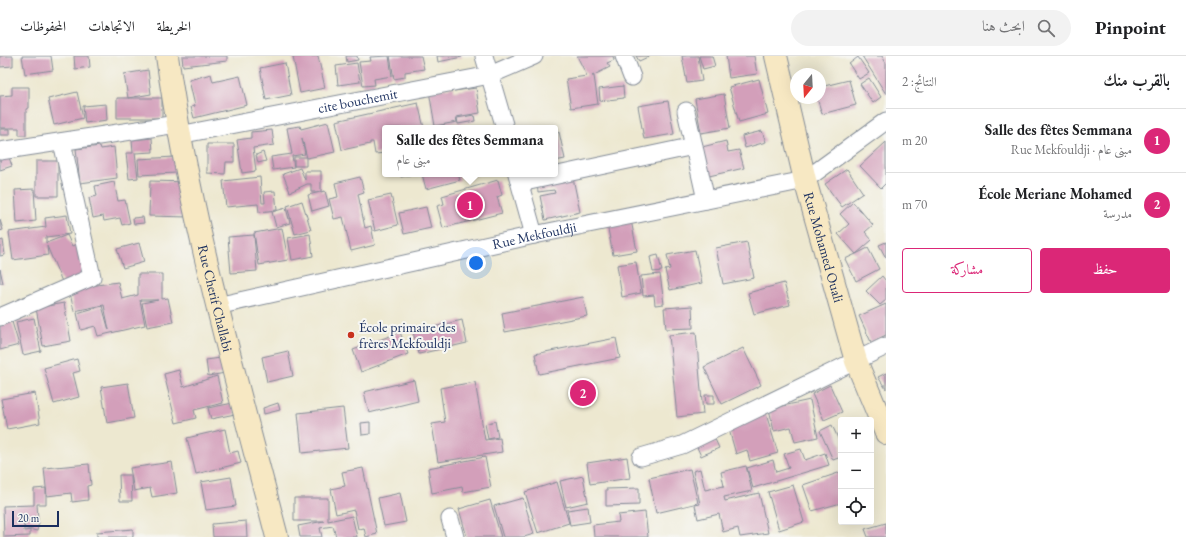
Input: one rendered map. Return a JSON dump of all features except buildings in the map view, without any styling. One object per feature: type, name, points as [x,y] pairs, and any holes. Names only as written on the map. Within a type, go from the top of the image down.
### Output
[{"type":"street","name":"Rue Cherif Challabi","points":[[167,56],[178,129],[217,306],[278,537]]},
{"type":"street","points":[[484,56],[504,125]]},
{"type":"street","name":"cite bouchemit","points":[[0,151],[62,142],[178,129],[490,75],[534,56]]},
{"type":"street","points":[[624,56],[632,77]]},
{"type":"street","name":"Rue Mohamed Ouali","points":[[776,56],[805,180],[856,361],[886,433]]},
{"type":"street","points":[[686,111],[706,200]]},
{"type":"street","points":[[805,180],[886,121]]},
{"type":"street","points":[[0,317],[92,277],[62,142]]},
{"type":"street","points":[[558,172],[694,146]]},
{"type":"street","points":[[530,177],[519,179],[534,235]]},
{"type":"street","name":"Rue Mekfouldji","points":[[217,306],[534,235],[805,180]]},
{"type":"street","points":[[641,458],[682,444],[886,346]]},
{"type":"street","points":[[450,519],[455,537]]},
{"type":"place","name":"Salle des fêtes Semmana","points":[[470,205]]},
{"type":"place","name":"École primaire des frères Mekfouldji","points":[[351,335]]},
{"type":"place","name":"École Meriane Mohamed","points":[[583,393]]}]
